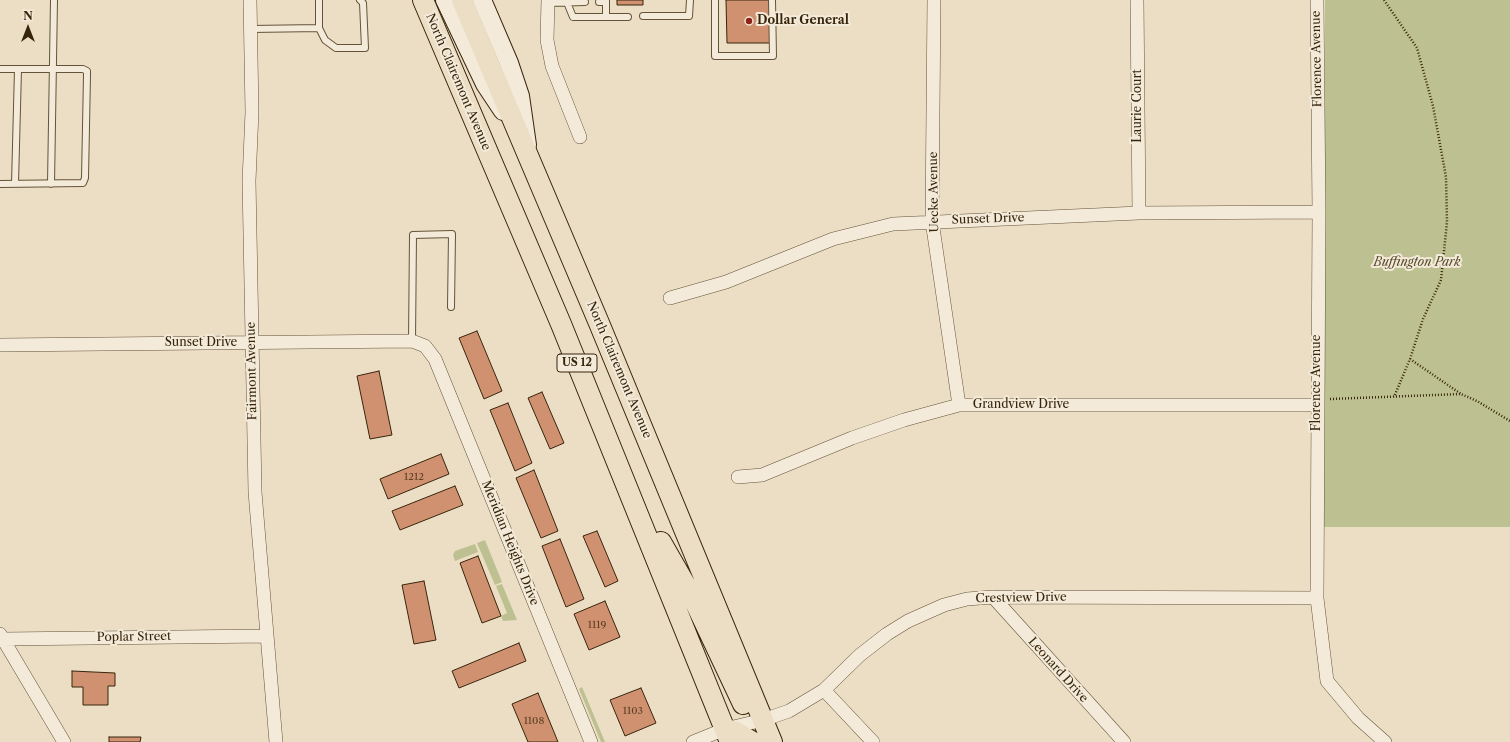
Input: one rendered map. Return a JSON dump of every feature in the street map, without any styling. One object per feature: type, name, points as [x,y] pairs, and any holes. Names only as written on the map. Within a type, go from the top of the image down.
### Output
[{"type":"main road","name":"North Clairemont Avenue","points":[[422,0],[561,324],[633,498],[727,736]]},
{"type":"main road","points":[[445,0],[485,84],[520,135]]},
{"type":"main road","name":"North Clairemont Avenue","points":[[462,0],[520,135],[772,742]]},
{"type":"main road","points":[[482,0],[509,63],[520,96],[529,157]]},
{"type":"main road","points":[[633,498],[673,562],[693,598],[743,704],[755,716],[763,720]]},
{"type":"main road","points":[[727,736],[736,732],[753,742]]},
{"type":"street","name":"Fairmont Avenue","points":[[250,0],[252,112],[249,181],[255,492],[276,742]]},
{"type":"street","name":"Uecke Avenue","points":[[934,0],[932,221],[959,405]]},
{"type":"street","name":"Laurie Court","points":[[1137,0],[1139,213]]},
{"type":"street","name":"Florence Avenue","points":[[1317,0],[1319,212],[1317,598],[1327,681],[1358,718],[1385,742]]},
{"type":"street","points":[[548,2],[547,40],[552,66],[580,137]]},
{"type":"street","name":"Sunset Drive","points":[[670,298],[726,282],[833,239],[893,224],[932,221],[1139,213],[1319,212]]},
{"type":"street","name":"Sunset Drive","points":[[0,344],[412,341],[425,346]]},
{"type":"street","name":"Meridian Heights Drive","points":[[425,346],[435,359],[591,742]]},
{"type":"street","name":"Grandview Drive","points":[[738,477],[762,475],[852,438],[904,420],[959,405],[1317,402]]},
{"type":"street","name":"Crestview Drive","points":[[694,742],[727,736],[763,720],[789,711],[824,690],[860,655],[908,620],[944,605],[967,600],[993,597],[1317,598]]},
{"type":"street","name":"Leonard Drive","points":[[993,597],[1124,742]]},
{"type":"street","points":[[1,636],[64,742]]},
{"type":"street","name":"Poplar Street","points":[[1,636],[266,636]]},
{"type":"street","points":[[824,690],[873,742]]},
{"type":"lane","points":[[51,184],[54,0]]},
{"type":"lane","points":[[319,0],[319,28],[325,40],[336,48],[365,48],[363,3],[360,0]]},
{"type":"lane","points":[[643,16],[689,16],[690,0]]},
{"type":"lane","points":[[715,0],[715,56],[773,56],[772,0]]},
{"type":"lane","points":[[566,1],[573,17],[628,17]]},
{"type":"lane","points":[[599,2],[606,1],[606,17]]},
{"type":"lane","points":[[548,2],[585,2]]},
{"type":"lane","points":[[251,28],[319,28]]},
{"type":"lane","points":[[0,69],[82,69],[87,71],[83,183],[0,184]]},
{"type":"lane","points":[[16,184],[18,69]]},
{"type":"lane","points":[[412,341],[413,235],[452,234],[451,306]]},
{"type":"path","points":[[1384,0],[1416,48],[1434,106],[1446,177],[1447,222],[1441,280],[1423,319],[1410,359],[1394,396]]},
{"type":"path","points":[[1410,359],[1461,394],[1477,401],[1510,422]]},
{"type":"path","points":[[1317,402],[1394,396],[1461,394]]},
{"type":"green space","name":"Buffington Park","points":[[1325,0],[1510,0],[1510,527],[1324,527]]},
{"type":"green space","points":[[485,540],[502,582],[495,585],[477,543]]},
{"type":"green space","points":[[475,544],[478,552],[455,561],[453,555],[455,551]]},
{"type":"green space","points":[[502,584],[517,620],[503,621],[501,616],[507,613],[496,586]]},
{"type":"green space","points":[[582,687],[605,742],[601,742],[579,689]]},
{"type":"building","points":[[617,0],[643,0],[643,5],[617,5]]},
{"type":"building","name":"Dollar General","points":[[726,0],[770,0],[771,43],[727,43]]},
{"type":"building","points":[[477,331],[502,391],[484,399],[459,338]]},
{"type":"building","points":[[379,371],[392,435],[370,439],[357,376]]},
{"type":"building","points":[[542,392],[564,443],[550,449],[528,398]]},
{"type":"building","points":[[508,403],[532,463],[515,471],[490,410]]},
{"type":"building","points":[[441,454],[449,474],[388,499],[380,479]]},
{"type":"building","points":[[534,470],[558,531],[541,538],[516,478]]},
{"type":"building","points":[[455,486],[463,505],[400,530],[392,511]]},
{"type":"building","points":[[597,531],[618,581],[605,587],[583,536]]},
{"type":"building","points":[[560,539],[584,599],[566,607],[542,546]]},
{"type":"building","points":[[478,556],[501,616],[482,623],[460,563]]},
{"type":"building","points":[[424,581],[436,640],[414,644],[402,585]]},
{"type":"building","points":[[605,601],[620,637],[589,650],[574,614]]},
{"type":"building","points":[[519,643],[526,661],[459,688],[452,671]]},
{"type":"building","points":[[72,671],[115,673],[115,686],[108,686],[108,705],[83,705],[83,687],[72,687]]},
{"type":"building","points":[[641,688],[656,723],[625,736],[610,700]]},
{"type":"building","points":[[538,693],[558,742],[528,742],[512,704]]},
{"type":"building","points":[[109,737],[141,737],[140,742],[109,742]]},
{"type":"place","name":"Dollar General","points":[[749,21]]}]
